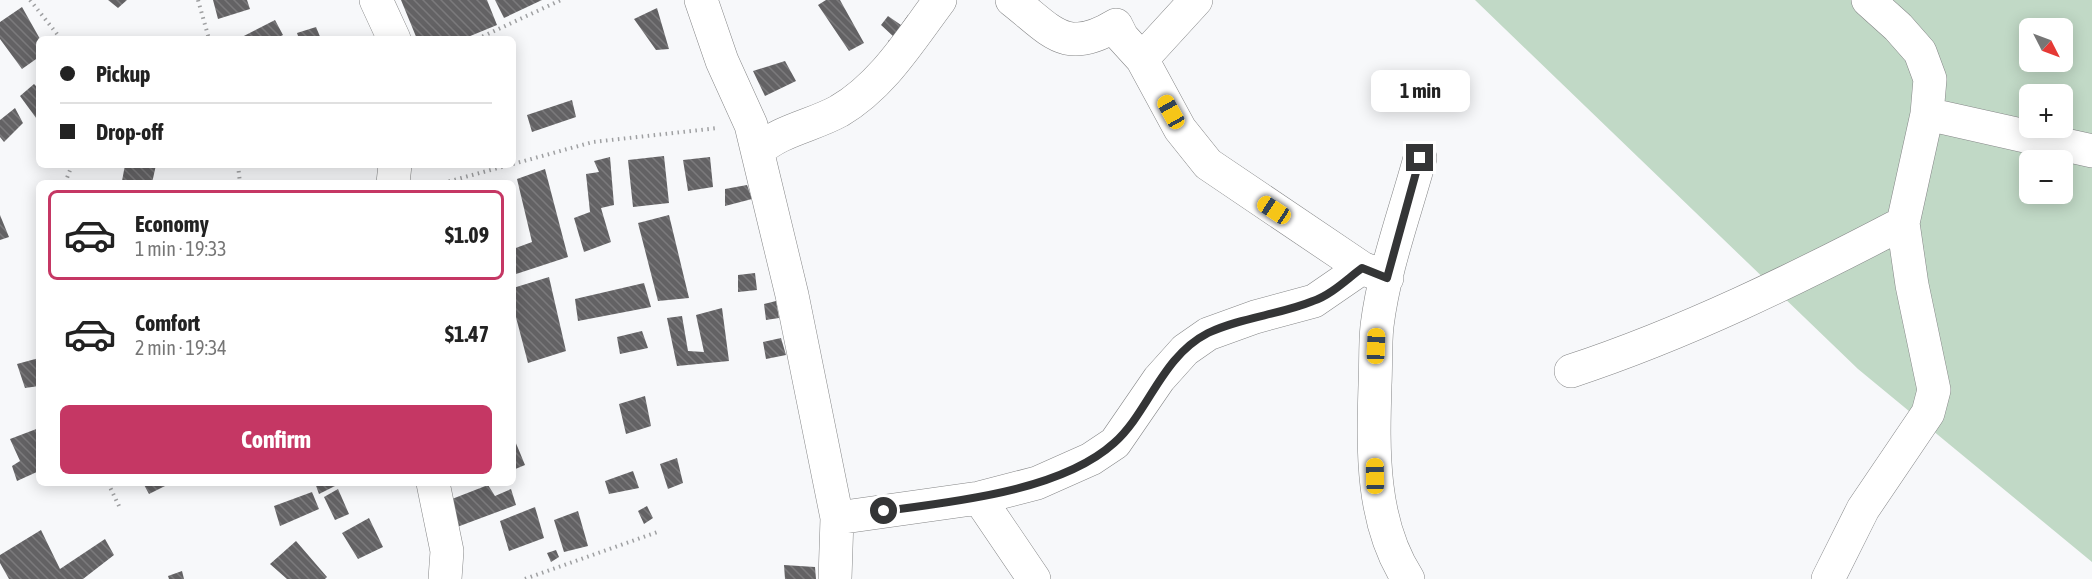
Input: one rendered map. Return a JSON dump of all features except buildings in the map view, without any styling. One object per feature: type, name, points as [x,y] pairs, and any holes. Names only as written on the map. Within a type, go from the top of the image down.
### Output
[{"type":"street","points":[[376,0],[393,36]]},
{"type":"street","points":[[701,0],[722,61],[754,138],[792,294],[837,518],[835,579]]},
{"type":"street","points":[[754,138],[772,138],[811,125],[840,110],[866,92],[889,68],[940,0]]},
{"type":"street","points":[[1011,0],[1065,40],[1083,39],[1101,34],[1116,25],[1122,37],[1142,59],[1180,129],[1208,164],[1374,273]]},
{"type":"street","points":[[1142,59],[1196,0]]},
{"type":"street","points":[[1828,579],[1863,509],[1928,413],[1935,390],[1912,285],[1903,223],[1927,114],[1930,79],[1920,52],[1898,27],[1868,0]]},
{"type":"street","points":[[1927,114],[2092,151]]},
{"type":"street","points":[[1399,574],[1375,476],[1377,326],[1374,273],[1420,158]]},
{"type":"street","points":[[1571,371],[1621,355],[1692,325],[1812,270],[1903,223]]},
{"type":"street","points":[[837,518],[979,498],[1037,483],[1091,459],[1115,443],[1159,379],[1185,350],[1208,334],[1255,316],[1314,301],[1374,273]]},
{"type":"street","points":[[435,486],[447,551],[445,579]]},
{"type":"street","points":[[979,498],[1035,579]]},
{"type":"path","points":[[30,0],[59,36]]},
{"type":"path","points":[[198,0],[208,36]]},
{"type":"path","points":[[483,36],[561,0]]},
{"type":"path","points":[[516,163],[593,142],[754,138]]},
{"type":"path","points":[[454,180],[497,168]]},
{"type":"path","points":[[109,486],[119,506]]},
{"type":"path","points":[[525,579],[660,531]]},
{"type":"green space","points":[[1475,0],[2092,0],[2092,562],[1858,369]]},
{"type":"route","points":[[884,511],[979,498],[1037,483],[1091,459],[1115,443],[1159,379],[1185,350],[1208,334],[1255,316],[1314,301],[1362,268],[1387,278],[1420,158]]}]
